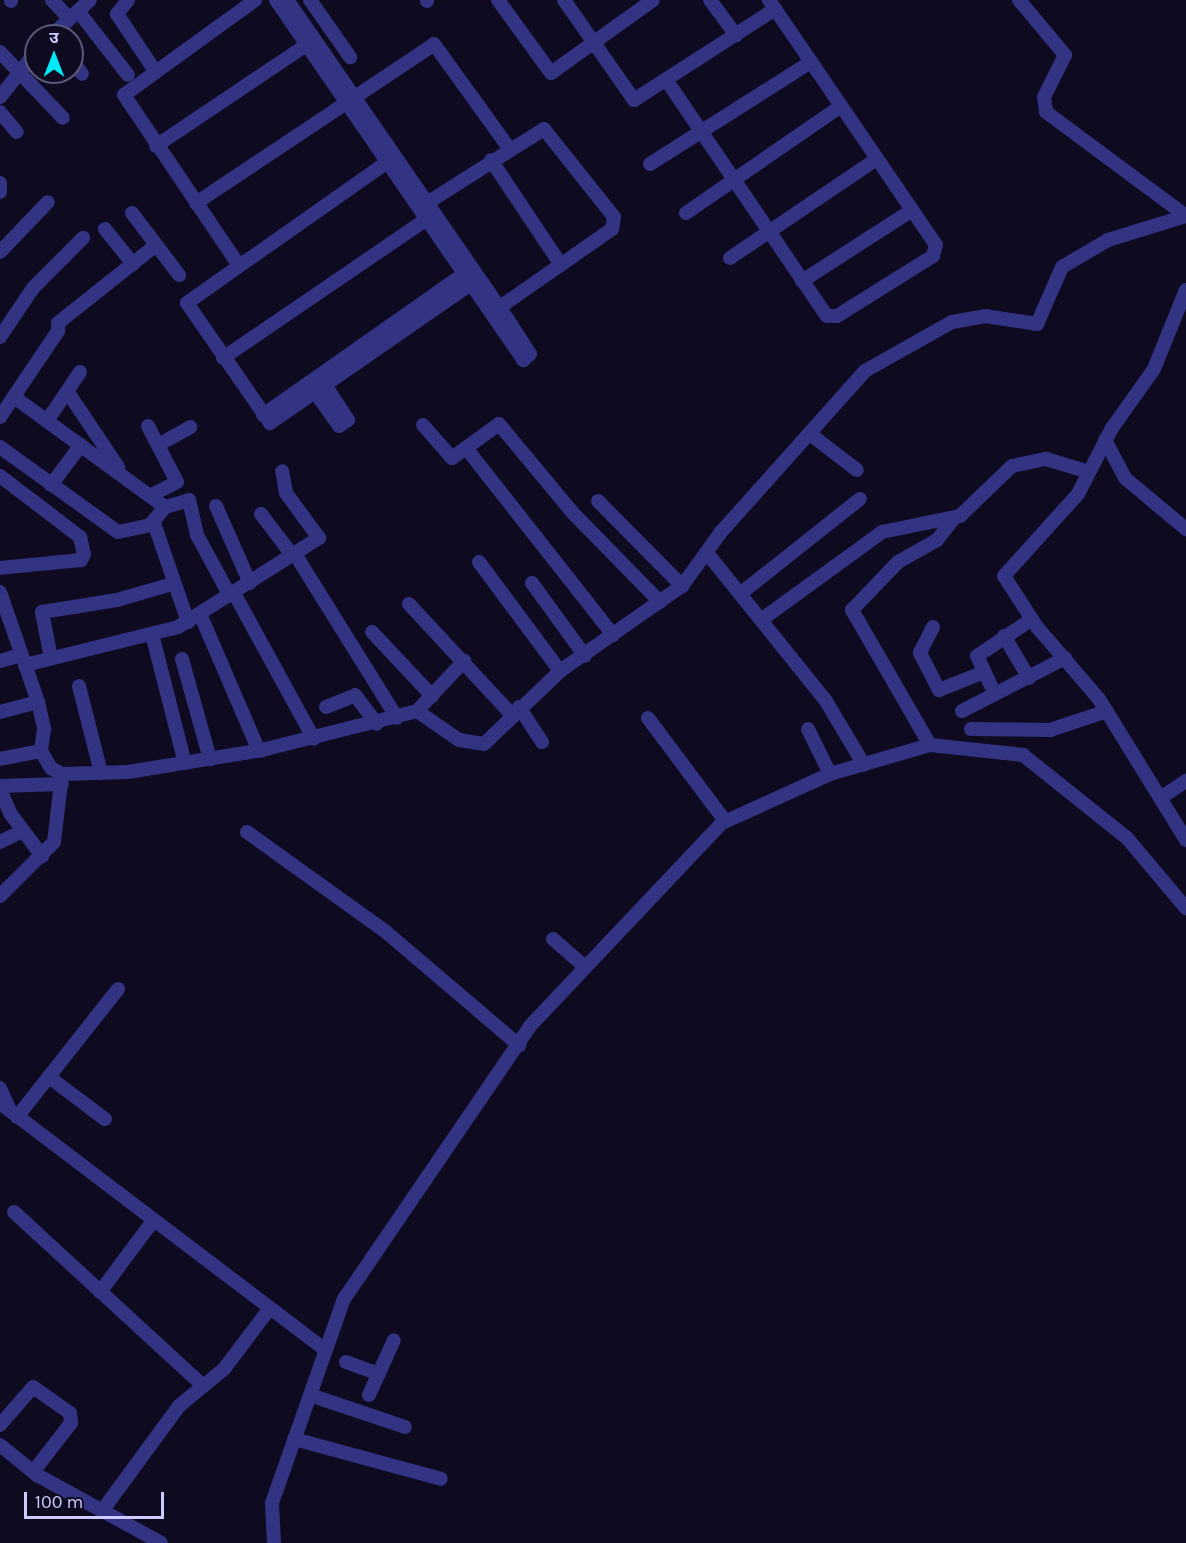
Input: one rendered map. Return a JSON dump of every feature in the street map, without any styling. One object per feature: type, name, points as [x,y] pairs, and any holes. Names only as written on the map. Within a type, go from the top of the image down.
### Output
[{"type":"street","points":[[52,0],[74,15],[128,75]]},
{"type":"street","points":[[65,24],[90,0]]},
{"type":"street","points":[[128,0],[117,14],[155,71]]},
{"type":"street","points":[[238,264],[156,146],[124,95],[255,0]]},
{"type":"street","points":[[276,0],[310,42]]},
{"type":"street","points":[[287,0],[310,42],[428,213],[523,360],[530,354],[500,307],[470,277]]},
{"type":"street","points":[[310,0],[350,57]]},
{"type":"street","points":[[498,0],[548,72],[594,44],[653,0]]},
{"type":"street","points":[[564,0],[634,100],[736,35],[772,4],[936,244],[933,256],[832,317],[802,281],[667,81]]},
{"type":"street","points":[[710,0],[736,35]]},
{"type":"street","points":[[1019,0],[1065,55],[1044,97],[1046,112],[1186,216]]},
{"type":"street","points":[[156,146],[310,42]]},
{"type":"street","points":[[196,203],[348,99],[434,45],[509,148]]},
{"type":"street","points":[[0,52],[63,118]]},
{"type":"street","points":[[650,164],[811,62]]},
{"type":"street","points":[[0,97],[24,65]]},
{"type":"street","points":[[686,213],[841,106]]},
{"type":"street","points":[[0,112],[16,132]]},
{"type":"street","points":[[223,358],[428,213],[491,160],[536,131],[551,133],[614,217],[612,229],[500,307]]},
{"type":"street","points":[[730,258],[877,159]]},
{"type":"street","points":[[390,160],[187,299],[223,358],[263,415],[272,422],[316,384],[470,277]]},
{"type":"street","points":[[491,160],[561,265]]},
{"type":"street","points":[[0,183],[0,192]]},
{"type":"street","points":[[0,252],[48,202]]},
{"type":"street","points":[[802,281],[912,210]]},
{"type":"street","points":[[132,213],[179,275]]},
{"type":"street","points":[[417,711],[477,747],[560,671],[585,656],[682,586],[707,553],[859,377],[888,353],[952,322],[985,316],[1037,324],[1062,267],[1108,240],[1186,216]]},
{"type":"street","points":[[105,229],[133,264]]},
{"type":"street","points":[[0,337],[33,288],[83,238]]},
{"type":"street","points":[[0,417],[58,331],[58,323],[156,245]]},
{"type":"street","points":[[1186,290],[1154,369],[1105,440],[1069,507],[1005,569],[1007,585],[1107,711],[1162,797],[1186,840]]},
{"type":"street","points":[[47,421],[80,372]]},
{"type":"street","points":[[67,391],[124,476]]},
{"type":"street","points":[[14,397],[165,507]]},
{"type":"street","points":[[423,425],[452,458],[499,424],[572,512],[660,602]]},
{"type":"street","points":[[148,426],[177,482],[150,495]]},
{"type":"street","points":[[158,445],[190,427]]},
{"type":"street","points":[[810,434],[857,470]]},
{"type":"street","points":[[1105,440],[1129,482],[1173,513],[1186,529]]},
{"type":"street","points":[[51,485],[81,445]]},
{"type":"street","points":[[0,447],[118,532],[154,523],[165,507],[189,500],[197,535],[315,739]]},
{"type":"street","points":[[466,448],[613,635]]},
{"type":"street","points":[[761,621],[882,532],[954,518],[966,512],[1000,473],[1029,460],[1089,472]]},
{"type":"street","points":[[0,661],[51,658],[152,634],[188,622],[294,555],[320,535],[286,493],[282,471]]},
{"type":"street","points":[[0,476],[80,537],[84,554],[81,560],[0,568]]},
{"type":"street","points":[[740,594],[860,499]]},
{"type":"street","points":[[598,501],[682,586]]},
{"type":"street","points":[[216,506],[250,583]]},
{"type":"street","points":[[261,514],[294,555],[397,718]]},
{"type":"street","points":[[930,745],[852,610],[898,562],[937,540],[954,518]]},
{"type":"street","points":[[154,523],[172,584],[188,622]]},
{"type":"street","points":[[707,553],[836,715],[864,765]]},
{"type":"street","points":[[479,562],[560,671]]},
{"type":"street","points":[[532,583],[585,656]]},
{"type":"street","points":[[51,658],[42,612],[117,600],[172,584]]},
{"type":"street","points":[[0,592],[38,702],[44,729],[41,751],[51,768],[62,779],[58,834],[42,856],[0,896]]},
{"type":"street","points":[[409,604],[515,711],[542,742]]},
{"type":"street","points":[[200,614],[259,751]]},
{"type":"street","points":[[995,694],[978,654],[1032,619]]},
{"type":"street","points":[[933,627],[920,653],[939,690],[984,672]]},
{"type":"street","points":[[372,632],[432,696]]},
{"type":"street","points":[[152,634],[185,763]]},
{"type":"street","points":[[1004,636],[1029,678]]},
{"type":"street","points":[[962,711],[1065,658]]},
{"type":"street","points":[[182,659],[210,759]]},
{"type":"street","points":[[42,856],[5,813],[0,787],[259,751],[397,718],[417,711],[464,661]]},
{"type":"street","points":[[79,686],[101,773]]},
{"type":"street","points":[[326,707],[355,695],[377,723]]},
{"type":"street","points":[[0,712],[38,702]]},
{"type":"street","points":[[971,729],[1050,730],[1107,711]]},
{"type":"street","points":[[648,718],[725,821]]},
{"type":"street","points":[[808,729],[830,774]]},
{"type":"street","points":[[274,1543],[272,1503],[344,1299],[519,1045],[585,967],[725,821],[830,774],[930,745],[1023,755],[1127,838],[1186,908]]},
{"type":"street","points":[[0,759],[41,751]]},
{"type":"street","points":[[1162,797],[1186,781]]},
{"type":"street","points":[[0,842],[22,831]]},
{"type":"street","points":[[247,832],[386,933],[519,1045]]},
{"type":"street","points":[[553,939],[585,967]]},
{"type":"street","points":[[9,1111],[49,1077],[118,989]]},
{"type":"street","points":[[49,1077],[105,1119]]},
{"type":"street","points":[[0,1088],[9,1111],[326,1350]]},
{"type":"street","points":[[14,1212],[202,1386]]},
{"type":"street","points":[[100,1292],[153,1221]]},
{"type":"street","points":[[102,1511],[179,1406],[224,1369],[270,1308]]},
{"type":"street","points":[[369,1395],[394,1340]]},
{"type":"street","points":[[346,1362],[379,1374]]},
{"type":"street","points":[[0,1425],[33,1387],[70,1413],[72,1423],[33,1473]]},
{"type":"street","points":[[310,1395],[405,1427]]},
{"type":"street","points":[[294,1439],[441,1479]]},
{"type":"street","points":[[0,1445],[33,1473],[160,1543]]}]
